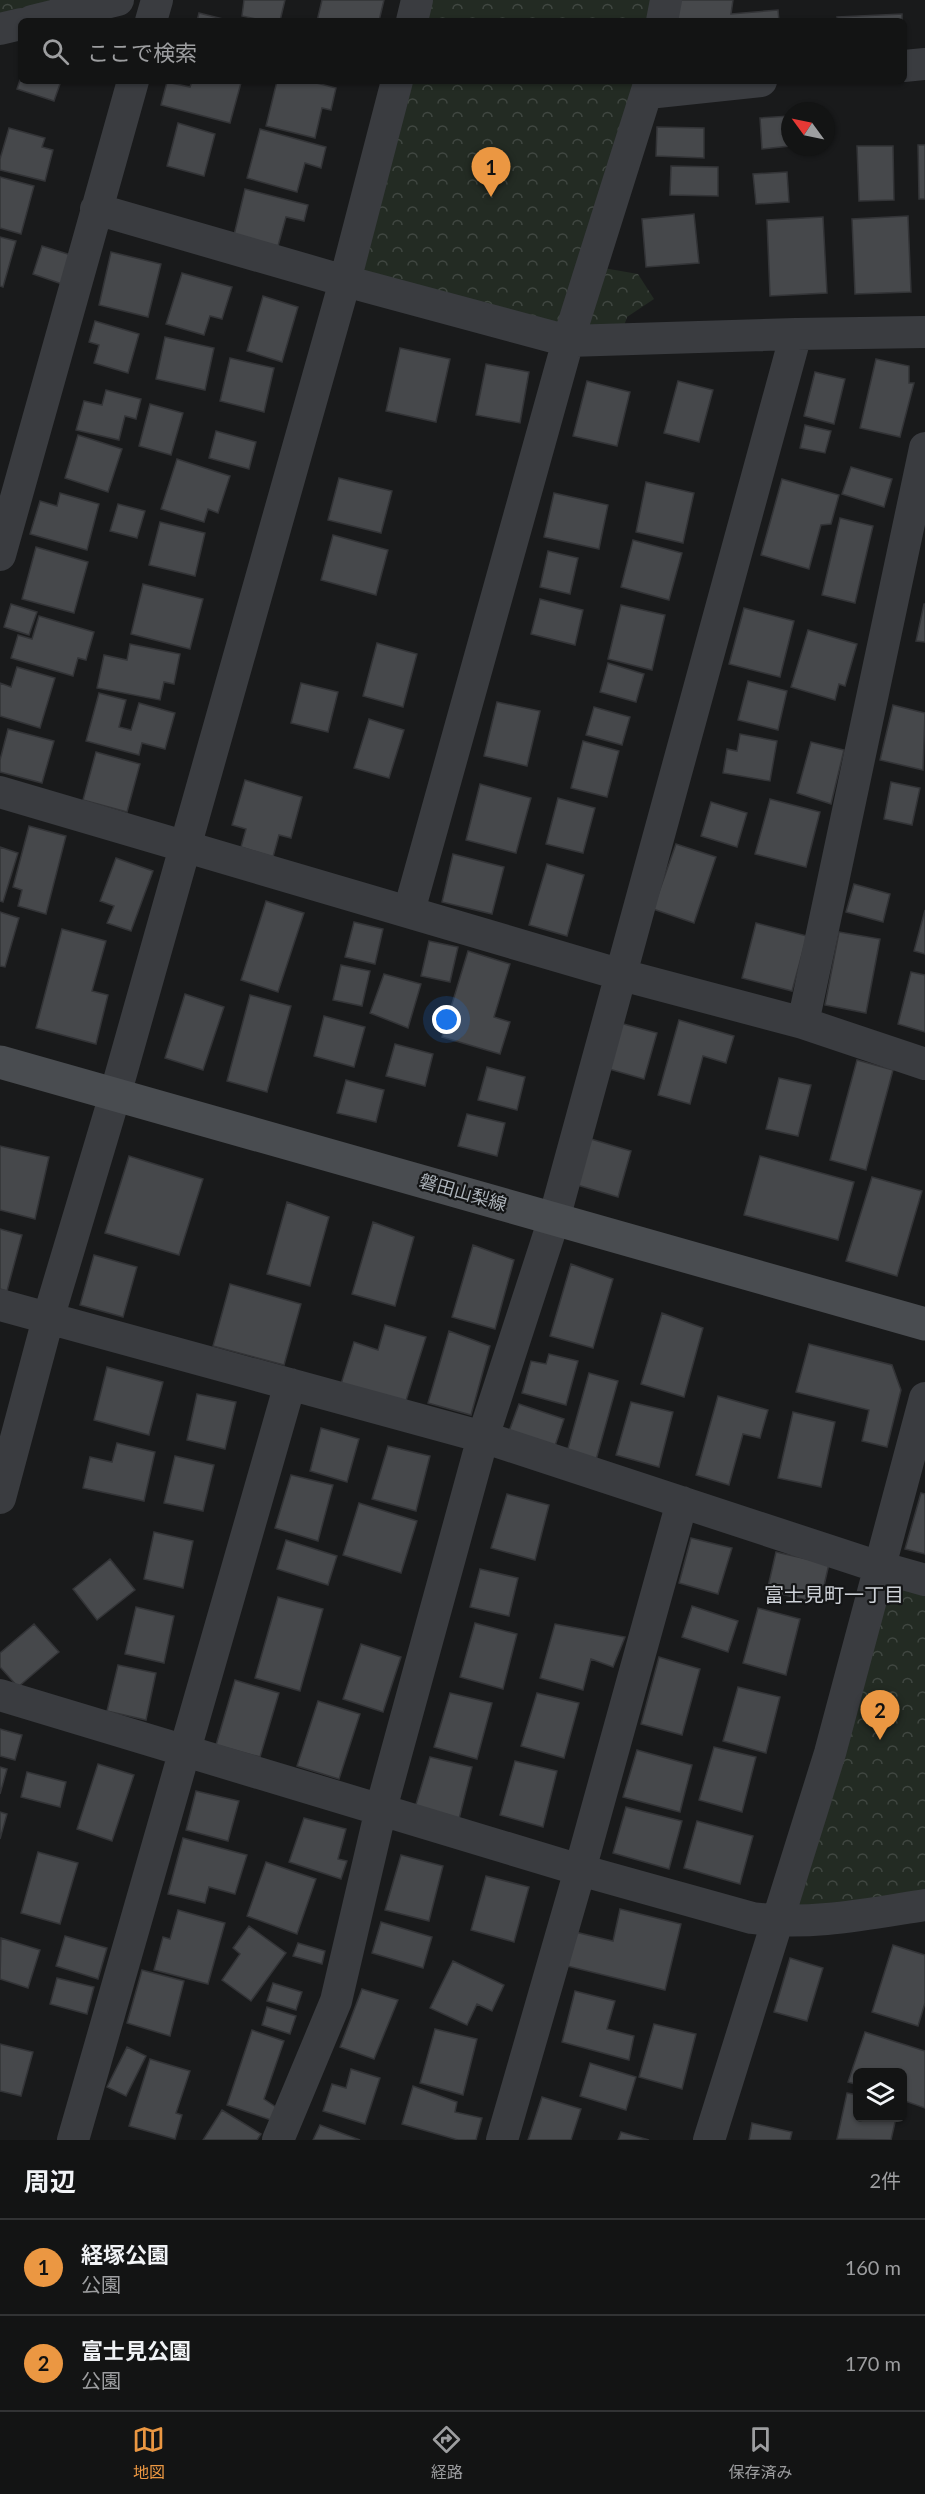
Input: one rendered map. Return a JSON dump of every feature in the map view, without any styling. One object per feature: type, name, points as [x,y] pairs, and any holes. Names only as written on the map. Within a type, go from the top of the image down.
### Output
[{"type":"main road","name":"磐田山梨線","points":[[0,1062],[925,1324]]},
{"type":"street","points":[[44,18],[117,0]]},
{"type":"street","points":[[152,18],[158,0]]},
{"type":"street","points":[[413,18],[417,0]]},
{"type":"street","points":[[663,18],[666,0]]},
{"type":"street","points":[[0,29],[18,25]]},
{"type":"street","points":[[907,66],[925,64]]},
{"type":"street","points":[[0,555],[133,84]]},
{"type":"street","points":[[0,1498],[48,1319],[115,1095],[345,280],[396,84]]},
{"type":"street","points":[[409,911],[568,341],[649,87],[705,84]]},
{"type":"street","points":[[96,209],[568,341],[925,332]]},
{"type":"street","points":[[278,2140],[336,2001],[381,1809],[483,1437],[554,1219],[796,334]]},
{"type":"street","points":[[802,1023],[925,448]]},
{"type":"street","points":[[0,792],[622,975],[802,1023],[925,1064]]},
{"type":"street","points":[[0,1305],[483,1437],[925,1580]]},
{"type":"street","points":[[73,2140],[290,1384]]},
{"type":"street","points":[[709,2140],[830,1753],[925,1398]]},
{"type":"street","points":[[502,2140],[682,1502]]},
{"type":"street","points":[[0,1695],[580,1870],[729,1912],[778,1922],[823,1920],[925,1905]]},
{"type":"green space","points":[[0,0],[120,0],[30,18],[18,18],[18,20],[0,24]]},
{"type":"green space","points":[[424,0],[662,0],[660,18],[416,18]]},
{"type":"green space","points":[[396,84],[649,84],[592,266],[638,274],[654,299],[627,317],[623,329],[558,325],[345,281]]},
{"type":"green space","points":[[879,1567],[925,1580],[925,1900],[790,1919]]},
{"type":"building","points":[[244,0],[285,0],[281,18],[242,16]]},
{"type":"building","points":[[322,0],[384,0],[380,18],[318,18]]},
{"type":"building","points":[[680,0],[733,0],[731,14],[778,10],[779,18],[677,18]]},
{"type":"building","points":[[199,13],[219,18],[198,18]]},
{"type":"building","points":[[902,14],[902,18],[837,17]]},
{"type":"building","points":[[19,84],[60,84],[54,101],[17,89]]},
{"type":"building","points":[[166,84],[190,87],[191,84],[241,84],[230,123],[161,105]]},
{"type":"building","points":[[276,84],[321,84],[336,88],[331,110],[322,108],[315,138],[266,126]]},
{"type":"building","points":[[781,117],[781,147],[762,149],[760,118]]},
{"type":"building","points":[[178,123],[215,134],[204,176],[167,166]]},
{"type":"building","points":[[657,127],[704,128],[704,158],[656,156]]},
{"type":"building","points":[[9,128],[45,138],[42,147],[53,150],[45,181],[0,170],[0,159]]},
{"type":"building","points":[[260,129],[326,147],[321,168],[305,163],[297,192],[247,178]]},
{"type":"building","points":[[918,145],[925,145],[925,199],[919,199]]},
{"type":"building","points":[[857,146],[893,146],[894,200],[859,201]]},
{"type":"building","points":[[671,166],[718,167],[718,196],[670,195]]},
{"type":"building","points":[[787,172],[789,202],[756,204],[753,174]]},
{"type":"building","points":[[0,177],[34,186],[21,234],[0,228]]},
{"type":"building","points":[[245,189],[308,205],[304,221],[286,217],[278,246],[234,235]]},
{"type":"building","points":[[694,214],[699,263],[646,267],[642,219]]},
{"type":"building","points":[[908,216],[911,292],[855,294],[852,219]]},
{"type":"building","points":[[823,217],[827,293],[770,296],[767,220]]},
{"type":"building","points":[[0,237],[16,241],[3,287],[0,286]]},
{"type":"building","points":[[42,246],[71,255],[62,284],[33,274]]},
{"type":"building","points":[[111,252],[161,264],[148,317],[99,305]]},
{"type":"building","points":[[182,273],[232,287],[222,319],[210,316],[204,335],[166,324]]},
{"type":"building","points":[[263,296],[298,307],[282,362],[247,351]]},
{"type":"building","points":[[95,321],[139,334],[128,373],[94,363],[99,345],[89,342]]},
{"type":"building","points":[[165,337],[214,348],[205,390],[156,379]]},
{"type":"building","points":[[400,348],[450,359],[436,422],[386,411]]},
{"type":"building","points":[[230,358],[274,368],[264,412],[220,401]]},
{"type":"building","points":[[876,359],[909,366],[909,383],[914,383],[900,437],[860,428]]},
{"type":"building","points":[[486,364],[529,372],[520,423],[476,415]]},
{"type":"building","points":[[815,372],[845,379],[834,424],[804,416]]},
{"type":"building","points":[[587,381],[630,392],[617,446],[573,436]]},
{"type":"building","points":[[678,381],[713,390],[699,442],[664,433]]},
{"type":"building","points":[[106,390],[141,399],[136,419],[125,416],[119,440],[76,430],[84,401],[102,405]]},
{"type":"building","points":[[150,404],[183,413],[171,455],[139,446]]},
{"type":"building","points":[[805,425],[831,431],[825,453],[800,448]]},
{"type":"building","points":[[216,431],[256,442],[249,469],[209,458]]},
{"type":"building","points":[[78,435],[122,449],[108,492],[65,478]]},
{"type":"building","points":[[177,459],[230,476],[218,513],[208,509],[204,522],[161,509]]},
{"type":"building","points":[[851,467],[892,479],[884,507],[842,494]]},
{"type":"building","points":[[339,478],[392,491],[381,533],[328,520]]},
{"type":"building","points":[[782,479],[839,495],[831,524],[821,525],[809,569],[761,555]]},
{"type":"building","points":[[646,482],[694,493],[683,543],[636,532]]},
{"type":"building","points":[[60,493],[99,504],[87,550],[30,534],[40,501],[57,506]]},
{"type":"building","points":[[554,493],[608,505],[599,549],[544,537]]},
{"type":"building","points":[[118,504],[145,511],[137,538],[110,531]]},
{"type":"building","points":[[840,518],[873,526],[855,603],[822,595]]},
{"type":"building","points":[[160,522],[205,533],[195,576],[149,565]]},
{"type":"building","points":[[333,535],[388,550],[376,595],[321,580]]},
{"type":"building","points":[[633,540],[682,553],[669,600],[621,587]]},
{"type":"building","points":[[36,547],[88,562],[74,613],[22,599]]},
{"type":"building","points":[[548,551],[578,558],[570,594],[540,587]]},
{"type":"building","points":[[143,584],[203,599],[190,649],[131,634]]},
{"type":"building","points":[[540,599],[583,610],[575,645],[531,634]]},
{"type":"building","points":[[11,604],[37,612],[29,635],[4,627]]},
{"type":"building","points":[[925,604],[925,642],[916,641]]},
{"type":"building","points":[[621,605],[665,615],[652,670],[608,659]]},
{"type":"building","points":[[744,608],[794,621],[780,677],[729,664]]},
{"type":"building","points":[[39,616],[94,632],[86,660],[78,658],[73,676],[11,658],[18,635],[32,639]]},
{"type":"building","points":[[808,630],[857,644],[845,686],[839,684],[835,700],[791,687]]},
{"type":"building","points":[[377,643],[417,654],[403,707],[363,696]]},
{"type":"building","points":[[130,644],[180,654],[174,684],[164,682],[160,700],[97,688],[104,655],[127,660]]},
{"type":"building","points":[[608,663],[644,674],[636,702],[600,692]]},
{"type":"building","points":[[17,667],[55,678],[40,728],[0,716],[0,683],[11,687]]},
{"type":"building","points":[[748,681],[787,691],[778,730],[738,720]]},
{"type":"building","points":[[301,683],[338,692],[328,732],[291,723]]},
{"type":"building","points":[[99,693],[126,700],[119,727],[131,730],[139,703],[175,713],[165,749],[142,743],[139,755],[86,741]]},
{"type":"building","points":[[497,702],[540,711],[527,766],[484,756]]},
{"type":"building","points":[[893,705],[925,713],[923,770],[880,760]]},
{"type":"building","points":[[594,707],[630,717],[622,745],[586,735]]},
{"type":"building","points":[[369,719],[404,730],[389,778],[354,768]]},
{"type":"building","points":[[8,729],[54,741],[42,783],[0,772],[0,760]]},
{"type":"building","points":[[740,734],[777,741],[770,781],[723,773],[727,749],[737,751]]},
{"type":"building","points":[[583,741],[619,751],[607,797],[571,788]]},
{"type":"building","points":[[811,742],[844,750],[831,804],[797,793]]},
{"type":"building","points":[[96,752],[140,764],[127,812],[83,800]]},
{"type":"building","points":[[245,780],[302,797],[291,838],[279,835],[273,857],[241,847],[246,829],[232,825]]},
{"type":"building","points":[[891,782],[920,788],[912,825],[884,819]]},
{"type":"building","points":[[480,784],[531,798],[516,853],[466,840]]},
{"type":"building","points":[[558,798],[595,808],[583,853],[546,844]]},
{"type":"building","points":[[770,799],[820,812],[806,867],[755,854]]},
{"type":"building","points":[[711,802],[747,813],[737,847],[701,836]]},
{"type":"building","points":[[29,826],[66,836],[46,914],[18,906],[22,890],[13,887]]},
{"type":"building","points":[[676,844],[716,857],[694,923],[653,909]]},
{"type":"building","points":[[0,847],[18,853],[3,902],[0,901]]},
{"type":"building","points":[[453,854],[504,867],[492,914],[442,902]]},
{"type":"building","points":[[116,858],[153,871],[131,931],[107,923],[114,906],[100,901]]},
{"type":"building","points":[[547,864],[584,875],[567,936],[529,925]]},
{"type":"building","points":[[854,884],[890,894],[883,922],[846,912]]},
{"type":"building","points":[[266,901],[304,913],[278,992],[241,980]]},
{"type":"building","points":[[925,910],[925,954],[914,951]]},
{"type":"building","points":[[0,912],[19,918],[5,967],[0,966]]},
{"type":"building","points":[[354,922],[383,929],[375,964],[345,957]]},
{"type":"building","points":[[756,923],[807,936],[792,991],[742,978]]},
{"type":"building","points":[[62,929],[106,941],[92,991],[108,995],[96,1044],[36,1028]]},
{"type":"building","points":[[839,932],[880,939],[866,1013],[825,1005]]},
{"type":"building","points":[[429,941],[458,947],[450,982],[421,976]]},
{"type":"building","points":[[468,951],[510,964],[494,1017],[510,1022],[500,1054],[442,1037]]},
{"type":"building","points":[[341,965],[370,971],[362,1006],[333,1000]]},
{"type":"building","points":[[911,972],[925,975],[925,1032],[898,1024]]},
{"type":"building","points":[[384,974],[421,984],[408,1028],[370,1013]]},
{"type":"building","points":[[185,994],[224,1007],[203,1070],[165,1058]]},
{"type":"building","points":[[250,995],[291,1006],[267,1092],[227,1081]]},
{"type":"building","points":[[324,1016],[365,1027],[354,1067],[314,1056]]},
{"type":"building","points":[[679,1020],[734,1036],[726,1063],[703,1056],[690,1104],[658,1095]]},
{"type":"building","points":[[620,1023],[657,1033],[644,1079],[609,1069]]},
{"type":"building","points":[[395,1044],[433,1054],[425,1086],[386,1076]]},
{"type":"building","points":[[857,1060],[893,1070],[866,1170],[830,1160]]},
{"type":"building","points":[[487,1067],[525,1077],[517,1110],[478,1100]]},
{"type":"building","points":[[779,1078],[811,1085],[798,1136],[766,1129]]},
{"type":"building","points":[[346,1080],[384,1090],[376,1122],[337,1113]]},
{"type":"building","points":[[467,1114],[505,1123],[497,1156],[458,1146]]},
{"type":"building","points":[[591,1139],[631,1151],[618,1197],[577,1185]]},
{"type":"building","points":[[0,1146],[49,1157],[35,1219],[0,1210]]},
{"type":"building","points":[[129,1156],[203,1179],[179,1255],[105,1233]]},
{"type":"building","points":[[760,1156],[854,1182],[838,1240],[744,1215]]},
{"type":"building","points":[[872,1177],[922,1191],[897,1276],[846,1261]]},
{"type":"building","points":[[287,1202],[329,1217],[310,1286],[267,1274]]},
{"type":"building","points":[[373,1222],[414,1237],[395,1306],[352,1294]]},
{"type":"building","points":[[0,1229],[22,1235],[7,1291],[0,1289]]},
{"type":"building","points":[[473,1245],[514,1260],[495,1329],[452,1317]]},
{"type":"building","points":[[94,1255],[137,1267],[123,1317],[80,1305]]},
{"type":"building","points":[[571,1264],[613,1279],[593,1348],[550,1336]]},
{"type":"building","points":[[230,1284],[301,1304],[284,1365],[213,1346]]},
{"type":"building","points":[[662,1313],[703,1328],[684,1397],[641,1384]]},
{"type":"building","points":[[385,1325],[426,1337],[405,1404],[341,1384],[354,1342],[378,1350]]},
{"type":"building","points":[[449,1331],[490,1346],[471,1415],[428,1403]]},
{"type":"building","points":[[809,1344],[892,1365],[901,1390],[887,1447],[862,1441],[869,1410],[796,1392]]},
{"type":"building","points":[[549,1354],[578,1361],[566,1405],[522,1393],[531,1361],[546,1364]]},
{"type":"building","points":[[107,1367],[163,1382],[149,1435],[94,1420]]},
{"type":"building","points":[[589,1373],[618,1381],[596,1460],[567,1452]]},
{"type":"building","points":[[197,1394],[236,1402],[225,1449],[187,1440]]},
{"type":"building","points":[[718,1396],[768,1410],[760,1438],[743,1434],[729,1485],[696,1475]]},
{"type":"building","points":[[631,1402],[673,1412],[659,1467],[616,1455]]},
{"type":"building","points":[[519,1404],[564,1419],[554,1449],[508,1434]]},
{"type":"building","points":[[793,1412],[835,1422],[821,1487],[778,1478]]},
{"type":"building","points":[[321,1428],[359,1439],[347,1482],[310,1471]]},
{"type":"building","points":[[117,1443],[155,1452],[144,1501],[83,1488],[90,1457],[112,1462]]},
{"type":"building","points":[[388,1446],[430,1456],[416,1511],[372,1499]]},
{"type":"building","points":[[175,1456],[214,1465],[203,1511],[164,1503]]},
{"type":"building","points":[[291,1475],[333,1485],[318,1541],[275,1528]]},
{"type":"building","points":[[921,1493],[925,1494],[925,1554],[905,1549]]},
{"type":"building","points":[[507,1494],[549,1505],[535,1560],[491,1548]]},
{"type":"building","points":[[359,1503],[417,1521],[401,1573],[343,1555]]},
{"type":"building","points":[[154,1532],[193,1541],[183,1588],[144,1579]]},
{"type":"building","points":[[691,1538],[732,1548],[718,1594],[679,1583]]},
{"type":"building","points":[[286,1540],[337,1556],[328,1585],[277,1569]]},
{"type":"building","points":[[776,1552],[829,1564],[820,1603],[767,1591]]},
{"type":"building","points":[[110,1559],[135,1590],[97,1620],[73,1589]]},
{"type":"building","points":[[480,1569],[518,1578],[509,1616],[470,1607]]},
{"type":"building","points":[[278,1597],[323,1609],[300,1691],[255,1678]]},
{"type":"building","points":[[692,1606],[738,1621],[728,1652],[682,1637]]},
{"type":"building","points":[[136,1607],[174,1616],[164,1663],[125,1654]]},
{"type":"building","points":[[758,1608],[800,1619],[786,1675],[743,1663]]},
{"type":"building","points":[[475,1623],[517,1634],[503,1689],[460,1677]]},
{"type":"building","points":[[34,1624],[59,1652],[18,1687],[0,1667],[0,1653]]},
{"type":"building","points":[[555,1624],[625,1637],[613,1667],[591,1659],[583,1690],[540,1678]]},
{"type":"building","points":[[361,1644],[401,1657],[383,1712],[343,1699]]},
{"type":"building","points":[[659,1657],[700,1669],[682,1735],[641,1724]]},
{"type":"building","points":[[118,1665],[156,1673],[146,1720],[107,1711]]},
{"type":"building","points":[[235,1680],[279,1693],[260,1757],[216,1745]]},
{"type":"building","points":[[738,1687],[780,1697],[766,1753],[723,1741]]},
{"type":"building","points":[[450,1693],[492,1703],[477,1759],[434,1747]]},
{"type":"building","points":[[537,1693],[579,1703],[564,1758],[521,1746]]},
{"type":"building","points":[[318,1701],[360,1714],[339,1779],[297,1766]]},
{"type":"building","points":[[0,1729],[22,1735],[15,1760],[0,1756]]},
{"type":"building","points":[[714,1747],[756,1757],[742,1812],[699,1800]]},
{"type":"building","points":[[637,1750],[692,1765],[680,1812],[623,1797]]},
{"type":"building","points":[[430,1757],[472,1767],[458,1823],[414,1811]]},
{"type":"building","points":[[515,1761],[557,1771],[543,1827],[500,1815]]},
{"type":"building","points":[[98,1764],[134,1775],[112,1841],[77,1829]]},
{"type":"building","points":[[0,1767],[7,1769],[0,1794]]},
{"type":"building","points":[[27,1772],[66,1782],[60,1807],[21,1797]]},
{"type":"building","points":[[196,1791],[239,1801],[228,1841],[186,1830]]},
{"type":"building","points":[[626,1807],[682,1821],[669,1869],[613,1853]]},
{"type":"building","points":[[0,1812],[7,1814],[0,1839]]},
{"type":"building","points":[[304,1818],[346,1829],[338,1859],[347,1861],[341,1879],[289,1862]]},
{"type":"building","points":[[697,1821],[753,1836],[740,1884],[684,1868]]},
{"type":"building","points":[[183,1838],[247,1855],[235,1894],[209,1887],[205,1903],[168,1894]]},
{"type":"building","points":[[38,1852],[78,1863],[60,1924],[21,1913]]},
{"type":"building","points":[[401,1855],[443,1866],[429,1921],[385,1910]]},
{"type":"building","points":[[266,1862],[316,1879],[297,1934],[247,1916]]},
{"type":"building","points":[[486,1876],[529,1887],[514,1942],[471,1930]]},
{"type":"building","points":[[620,1909],[681,1924],[665,1990],[567,1966],[575,1932],[613,1941]]},
{"type":"building","points":[[178,1910],[225,1923],[208,1984],[154,1970],[163,1937],[170,1939]]},
{"type":"building","points":[[381,1922],[432,1937],[423,1968],[372,1953]]},
{"type":"building","points":[[249,1926],[286,1953],[251,2001],[222,1980],[240,1954],[233,1948]]},
{"type":"building","points":[[65,1936],[107,1948],[98,1979],[56,1966]]},
{"type":"building","points":[[1,1938],[40,1950],[28,1988],[0,1979]]},
{"type":"building","points":[[298,1943],[325,1951],[322,1964],[293,1956]]},
{"type":"building","points":[[893,1945],[925,1955],[925,2003],[918,2026],[872,2012]]},
{"type":"building","points":[[790,1958],[823,1968],[807,2021],[774,2012]]},
{"type":"building","points":[[453,1961],[504,1985],[492,2011],[477,2004],[467,2025],[430,2008]]},
{"type":"building","points":[[142,1970],[184,1981],[170,2036],[127,2023]]},
{"type":"building","points":[[57,1978],[94,1987],[87,2014],[50,2004]]},
{"type":"building","points":[[273,1983],[302,1992],[296,2010],[267,2001]]},
{"type":"building","points":[[362,1989],[398,2000],[374,2059],[340,2047]]},
{"type":"building","points":[[575,1991],[615,2001],[607,2029],[634,2036],[629,2060],[562,2042]]},
{"type":"building","points":[[267,2007],[296,2016],[290,2034],[262,2025]]},
{"type":"building","points":[[654,2024],[696,2034],[682,2089],[639,2077]]},
{"type":"building","points":[[435,2029],[477,2039],[463,2095],[420,2083]]},
{"type":"building","points":[[252,2030],[284,2041],[264,2099],[276,2107],[271,2120],[227,2105]]},
{"type":"building","points":[[865,2032],[925,2051],[925,2108],[907,2102],[907,2068],[853,2068],[853,2084],[848,2082]]},
{"type":"building","points":[[0,2044],[33,2052],[21,2096],[0,2091]]},
{"type":"building","points":[[127,2047],[146,2056],[126,2096],[107,2087]]},
{"type":"building","points":[[150,2059],[190,2071],[176,2113],[182,2115],[175,2139],[129,2126]]},
{"type":"building","points":[[590,2063],[636,2077],[626,2110],[580,2096]]},
{"type":"building","points":[[351,2069],[380,2078],[365,2124],[323,2111],[332,2084],[346,2088]]},
{"type":"building","points":[[413,2086],[457,2102],[455,2112],[482,2118],[476,2140],[458,2140],[402,2124]]},
{"type":"building","points":[[847,2093],[853,2094],[853,2122],[895,2122],[891,2140],[837,2139]]},
{"type":"building","points":[[542,2097],[581,2109],[571,2140],[528,2140]]},
{"type":"building","points":[[222,2110],[261,2134],[257,2140],[203,2140]]},
{"type":"building","points":[[752,2123],[792,2132],[790,2140],[749,2140]]},
{"type":"building","points":[[320,2125],[360,2140],[313,2140]]},
{"type":"building","points":[[621,2132],[649,2140],[618,2140]]},
{"type":"place","name":"経塚公園","points":[[491,197]]},
{"type":"place","name":"富士見公園","points":[[880,1740]]},
{"type":"district","name":"富士見町一丁目","points":[[834,1595]]}]
